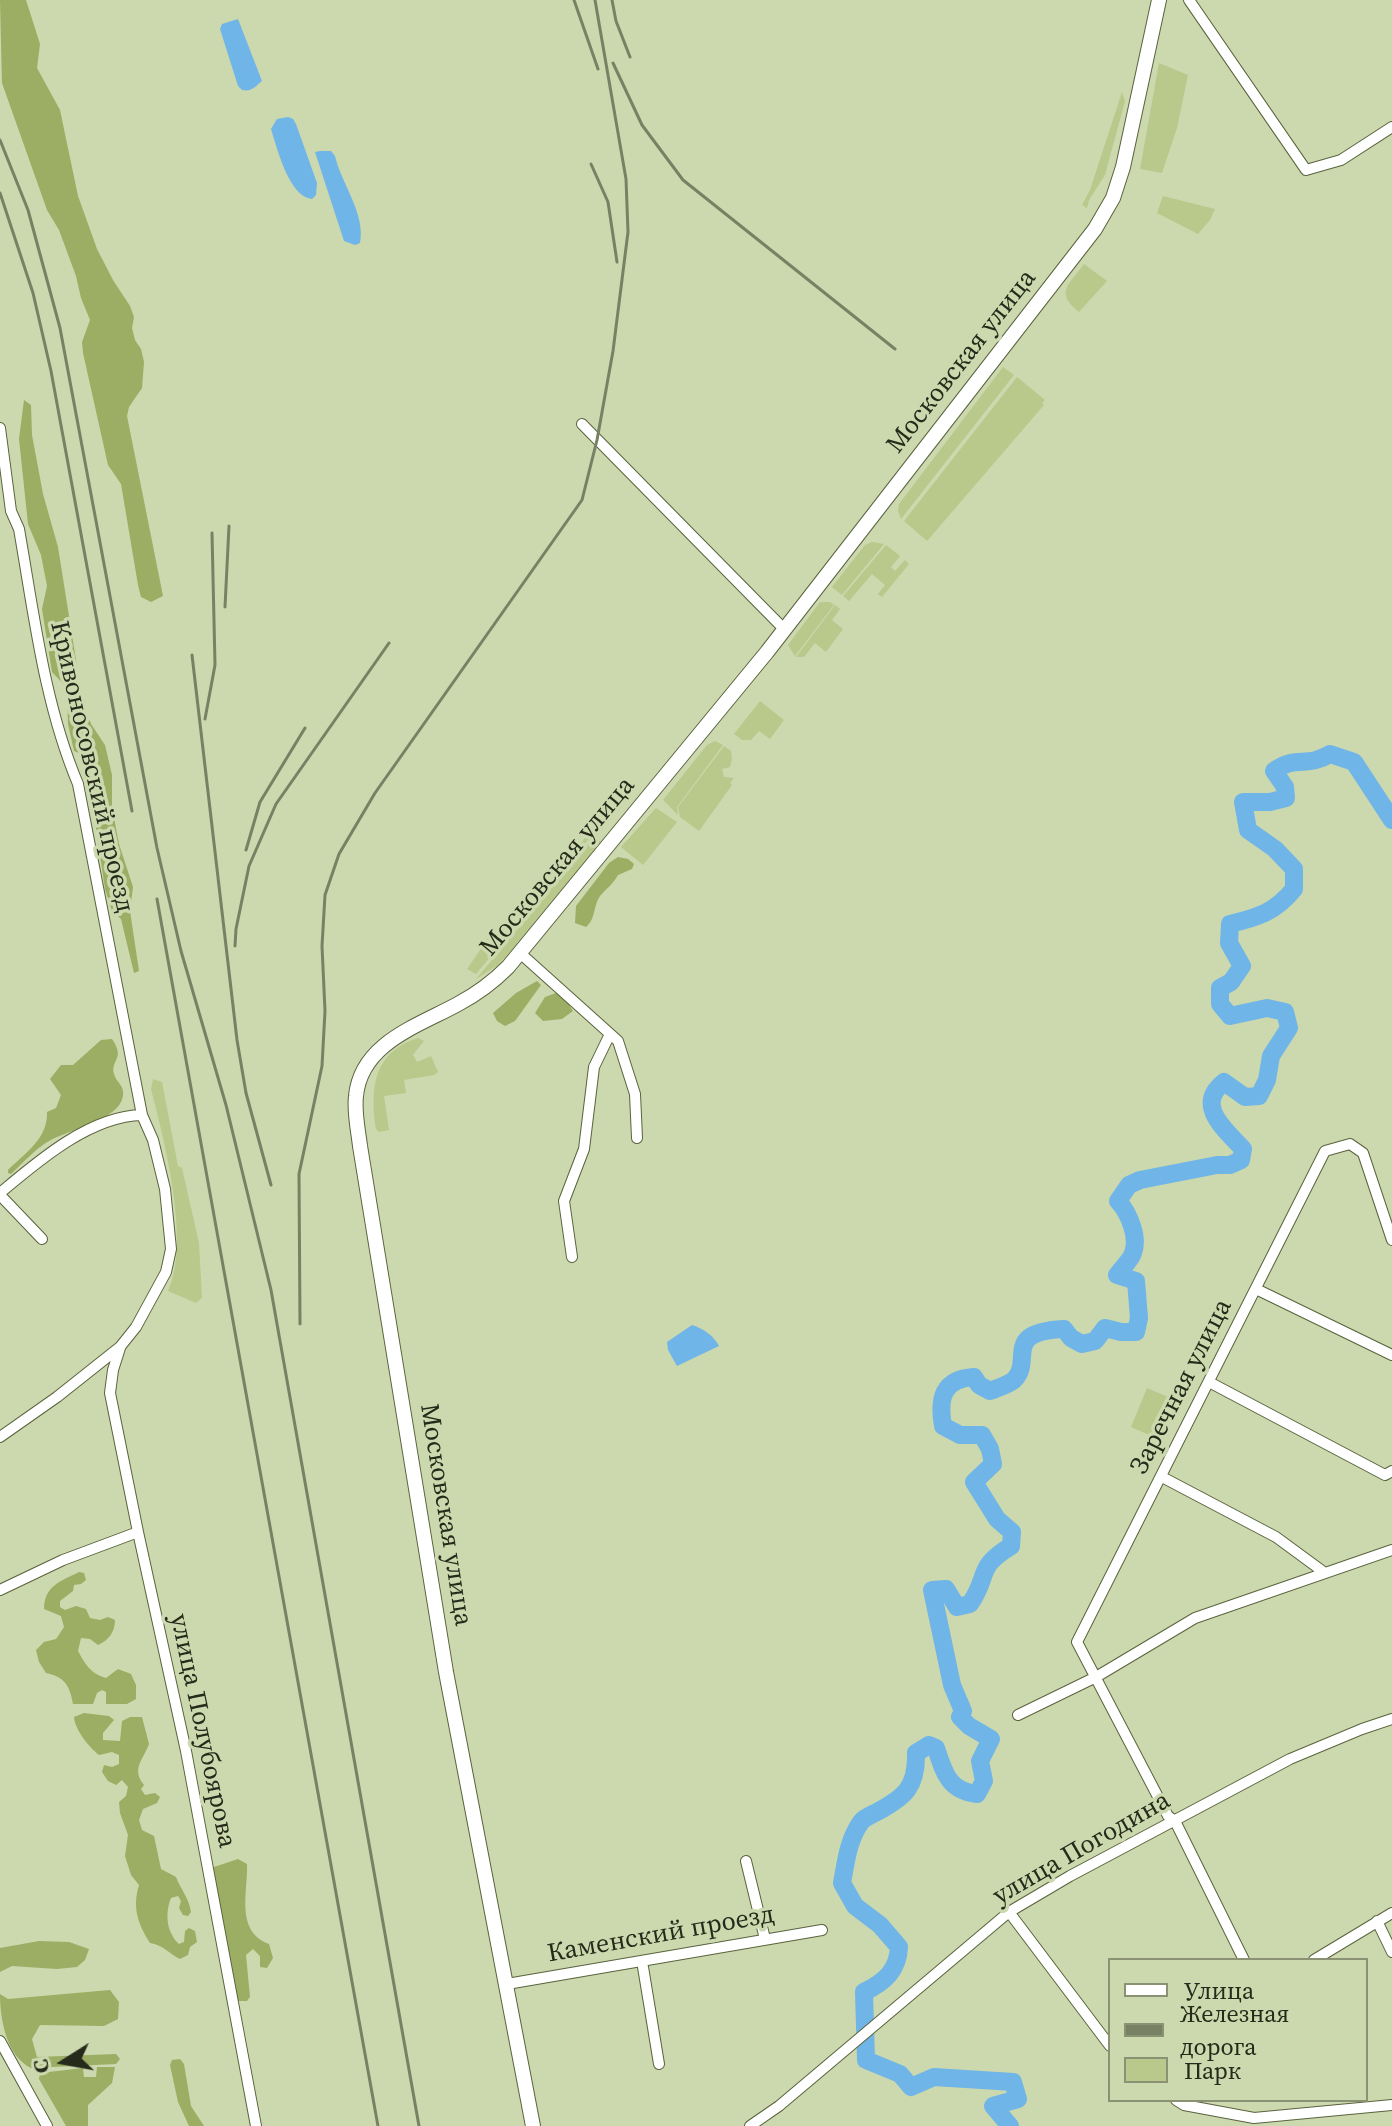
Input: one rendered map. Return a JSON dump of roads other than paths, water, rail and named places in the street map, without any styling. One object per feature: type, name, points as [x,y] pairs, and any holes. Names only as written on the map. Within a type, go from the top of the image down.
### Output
[{"type":"main road","name":"Московская улица","points":[[533,2126],[446,1672],[360,1146],[355,1100],[363,1070],[380,1048],[482,990],[520,953],[785,630],[1102,218],[1113,198],[1123,167],[1159,0]]},
{"type":"street","points":[[1189,0],[1306,170],[1341,160],[1392,127]]},
{"type":"street","points":[[582,424],[785,630]]},
{"type":"street","name":"Кривоносовский проезд","points":[[0,428],[6,509],[19,529],[52,711],[78,784],[142,1115],[153,1140],[165,1189],[171,1249],[166,1272],[136,1327],[120,1347]]},
{"type":"street","points":[[520,953],[618,1041],[635,1094],[637,1138]]},
{"type":"street","points":[[572,1257],[564,1201],[584,1149],[594,1067],[610,1034]]},
{"type":"street","points":[[42,1239],[0,1194],[49,1152],[122,1115],[142,1115]]},
{"type":"street","name":"Заречная улица","points":[[1096,1677],[1077,1642],[1325,1151],[1350,1144],[1363,1153],[1392,1240]]},
{"type":"street","points":[[1256,1289],[1392,1355]]},
{"type":"street","points":[[0,1437],[120,1347]]},
{"type":"street","name":"улица Полубоярова","points":[[120,1347],[110,1393],[186,1751],[256,2126]]},
{"type":"street","points":[[1209,1382],[1385,1475],[1392,1471]]},
{"type":"street","points":[[1162,1477],[1276,1537],[1325,1573]]},
{"type":"street","points":[[0,1590],[63,1560],[138,1532]]},
{"type":"street","points":[[1018,1715],[1096,1677],[1195,1618],[1392,1550]]},
{"type":"street","points":[[1096,1677],[1168,1816],[1175,1821],[1243,1958]]},
{"type":"street","name":"улица Погодина","points":[[750,2126],[779,2106],[1009,1912],[1070,1876],[1290,1759],[1392,1719]]},
{"type":"street","points":[[746,1861],[765,1939]]},
{"type":"street","points":[[1009,1912],[1108,2043]]},
{"type":"street","points":[[1317,1958],[1392,1913]]},
{"type":"street","points":[[1377,1921],[1392,1952]]},
{"type":"street","name":"Каменский проезд","points":[[507,1984],[822,1930]]},
{"type":"street","points":[[642,1961],[659,2064]]},
{"type":"street","points":[[0,2041],[47,2126]]},
{"type":"street","points":[[1179,2102],[1254,2118],[1392,2105]]},
{"type":"water","points":[[238,19],[262,81],[248,90],[238,86],[220,29],[222,24]]},
{"type":"water","points":[[288,117],[296,124],[317,183],[316,195],[312,199],[297,190],[291,181],[271,129],[277,119]]},
{"type":"water","points":[[331,151],[335,156],[356,210],[360,243],[355,245],[344,241],[315,152]]},
{"type":"water","points":[[692,1325],[708,1333],[719,1346],[677,1366],[667,1342]]},
{"type":"waterway","points":[[1010,2126],[993,2106],[1018,2099],[1013,2082],[934,2077],[911,2087],[900,2074],[866,2060],[864,1992],[878,1984],[893,1969],[899,1947],[880,1925],[855,1906],[842,1883],[853,1836],[864,1819],[895,1801],[907,1790],[914,1774],[916,1753],[929,1745],[936,1748],[945,1773],[960,1789],[977,1794],[984,1781],[980,1761],[991,1739],[960,1717],[963,1711],[952,1685],[932,1590],[946,1589],[957,1607],[970,1604],[987,1566],[1011,1546],[1012,1532],[997,1519],[974,1482],[993,1464],[990,1449],[982,1435],[960,1435],[943,1426],[942,1399],[949,1386],[964,1379],[974,1377],[979,1385],[990,1391],[1012,1382],[1019,1372],[1023,1348],[1032,1335],[1064,1329],[1071,1338],[1082,1344],[1095,1341],[1105,1328],[1136,1332],[1139,1318],[1136,1281],[1117,1275],[1133,1253],[1134,1233],[1118,1201],[1129,1185],[1140,1180],[1230,1165],[1241,1160],[1243,1149],[1216,1117],[1212,1100],[1224,1082],[1245,1097],[1259,1096],[1267,1080],[1271,1056],[1289,1028],[1285,1012],[1267,1008],[1230,1016],[1220,1004],[1220,988],[1231,982],[1242,966],[1229,943],[1230,924],[1266,912],[1294,889],[1294,869],[1275,849],[1248,830],[1243,802],[1270,802],[1286,798],[1285,787],[1274,771],[1281,766],[1330,754],[1354,762],[1392,820]]},
{"type":"railway","points":[[574,0],[598,69]]},
{"type":"railway","points":[[300,1324],[299,1174],[322,1066],[325,895],[339,854],[375,793],[582,500],[597,440],[613,351],[628,232],[626,179],[595,0]]},
{"type":"railway","points":[[612,0],[616,21],[630,57]]},
{"type":"railway","points":[[613,63],[642,125],[683,180],[895,349]]},
{"type":"railway","points":[[0,140],[28,210],[60,328],[157,848],[181,951],[226,1105],[271,1290],[419,2126]]},
{"type":"railway","points":[[591,164],[608,202],[617,262]]},
{"type":"railway","points":[[0,193],[33,293],[51,371],[132,811]]},
{"type":"railway","points":[[225,607],[229,526]]},
{"type":"railway","points":[[205,719],[215,665],[212,533]]},
{"type":"railway","points":[[235,946],[249,866],[276,804],[389,643]]},
{"type":"railway","points":[[192,655],[237,1040],[246,1093],[271,1185]]},
{"type":"railway","points":[[246,850],[260,802],[305,728]]},
{"type":"railway","points":[[157,899],[378,2126]]}]
